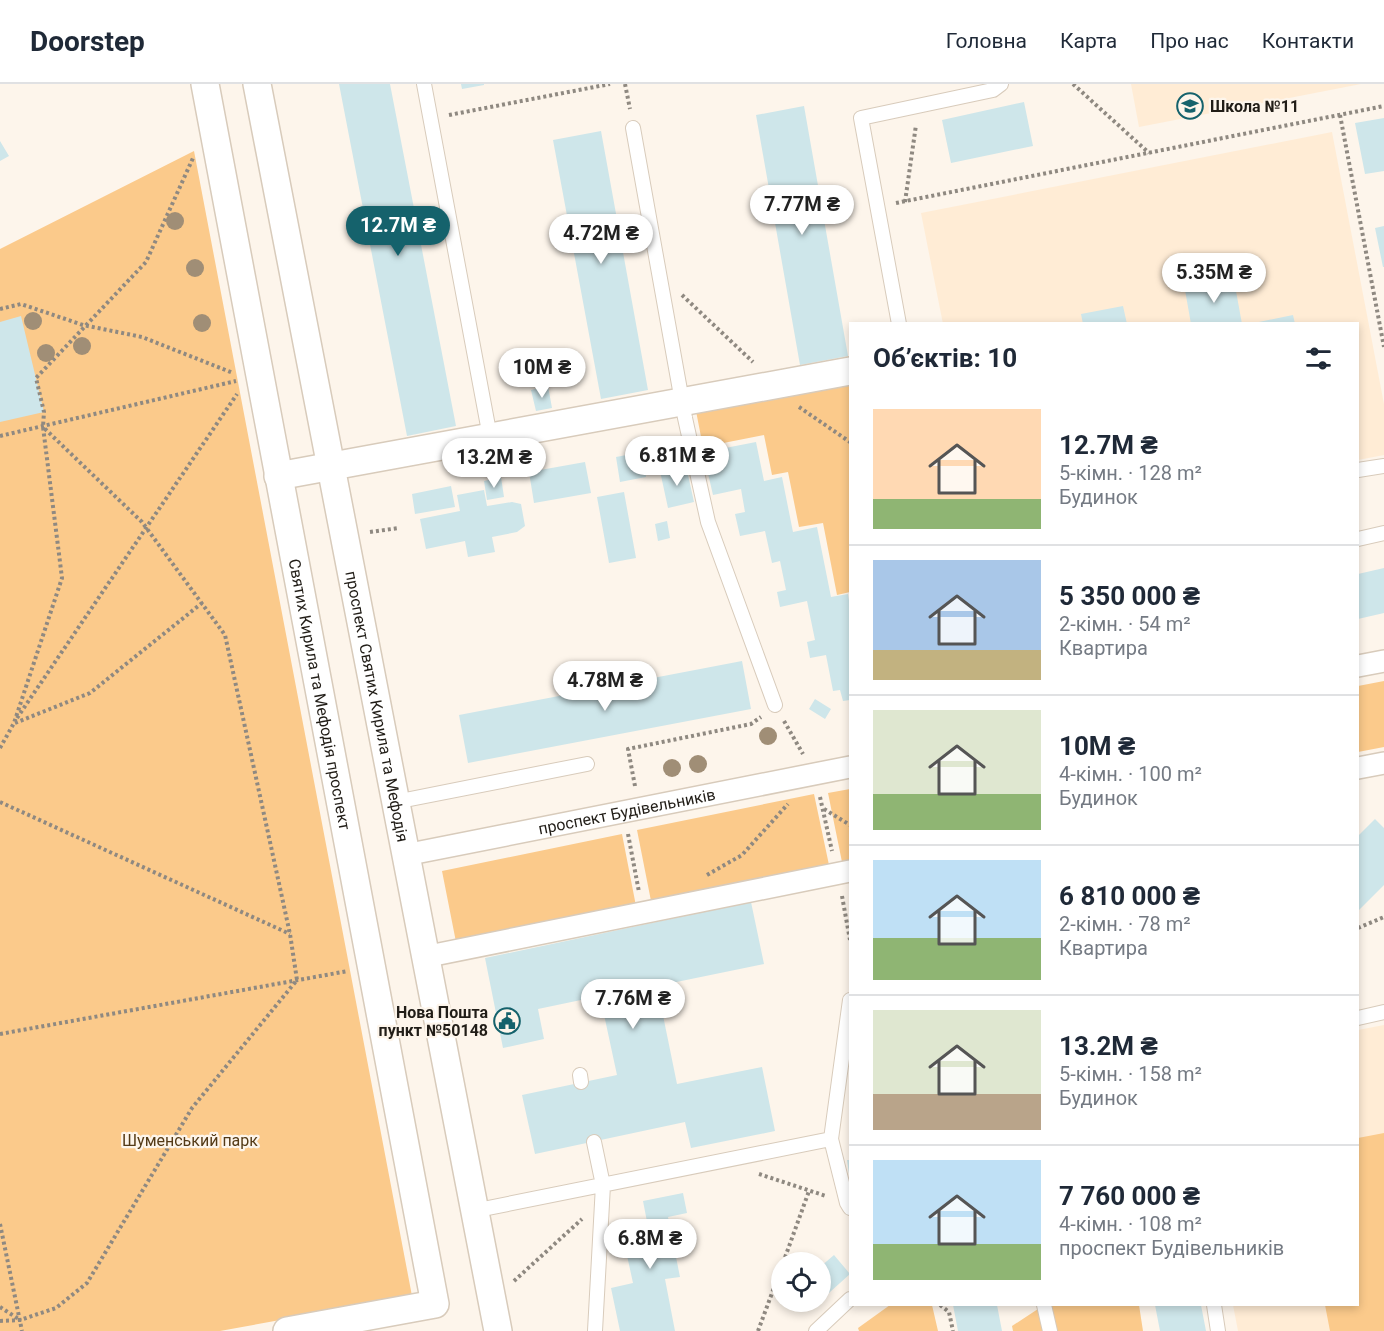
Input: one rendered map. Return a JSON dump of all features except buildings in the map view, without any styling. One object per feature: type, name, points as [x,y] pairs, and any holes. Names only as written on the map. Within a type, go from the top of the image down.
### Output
[{"type":"street","name":"Святих Кирила та Мефодія проспект","points":[[205,84],[435,1304],[287,1331]]},
{"type":"street","name":"проспект Святих Кирила та Мефодія","points":[[257,84],[473,1212],[498,1331]]},
{"type":"street","points":[[278,476],[849,370]]},
{"type":"street","points":[[1359,666],[1384,661]]},
{"type":"street","points":[[1359,768],[1384,763]]},
{"type":"street","name":"проспект Будівельників","points":[[405,855],[849,767]]},
{"type":"street","points":[[424,957],[844,872]]},
{"type":"lane","points":[[424,84],[490,437]]},
{"type":"lane","points":[[899,322],[861,118],[993,90],[1001,84]]},
{"type":"lane","points":[[633,128],[682,401],[708,522],[775,705]]},
{"type":"lane","points":[[1359,470],[1384,466]]},
{"type":"lane","points":[[1359,538],[1384,533]]},
{"type":"lane","points":[[395,802],[587,764]]},
{"type":"lane","points":[[849,1007],[831,1138],[849,1206]]},
{"type":"lane","points":[[1359,1018],[1384,1012]]},
{"type":"lane","points":[[473,1212],[831,1138]]},
{"type":"lane","points":[[594,1142],[603,1185],[595,1331]]},
{"type":"lane","points":[[816,1331],[849,1300]]},
{"type":"lane","points":[[1044,1306],[1050,1331]]},
{"type":"lane","points":[[1214,1306],[1218,1331]]},
{"type":"path","points":[[430,119],[610,84]]},
{"type":"path","points":[[625,84],[633,128]]},
{"type":"path","points":[[1073,84],[1149,153]]},
{"type":"path","points":[[905,202],[919,106]]},
{"type":"path","points":[[878,207],[1384,106]]},
{"type":"path","points":[[1340,116],[1384,347]]},
{"type":"path","points":[[14,723],[62,578],[42,427],[44,412],[36,378],[83,325],[146,262],[194,157]]},
{"type":"path","points":[[659,272],[776,384],[788,399],[849,441]]},
{"type":"path","points":[[0,309],[21,304],[83,325],[142,337],[237,374]]},
{"type":"path","points":[[0,436],[247,379]]},
{"type":"path","points":[[0,748],[14,723],[241,388]]},
{"type":"path","points":[[0,1321],[20,1320],[56,1308],[87,1283],[192,1108],[297,980],[290,934],[225,635],[146,526],[42,427]]},
{"type":"path","points":[[367,533],[399,528]]},
{"type":"path","points":[[14,723],[90,693],[202,603]]},
{"type":"path","points":[[636,789],[628,749],[751,724],[775,705],[815,774],[823,809],[844,872],[849,929]]},
{"type":"path","points":[[702,878],[742,855],[815,774]]},
{"type":"path","points":[[0,802],[290,934]]},
{"type":"path","points":[[823,809],[849,824]]},
{"type":"path","points":[[624,813],[643,912]]},
{"type":"path","points":[[1359,928],[1384,917]]},
{"type":"path","points":[[0,1034],[371,967]]},
{"type":"path","points":[[721,1161],[849,1206]]},
{"type":"path","points":[[787,1252],[809,1191]]},
{"type":"path","points":[[492,1301],[602,1200]]},
{"type":"path","points":[[0,1224],[22,1331]]},
{"type":"path","points":[[758,1331],[771,1295]]},
{"type":"path","points":[[941,1306],[949,1312]]},
{"type":"path","points":[[947,1306],[953,1331]]},
{"type":"path","points":[[0,1307],[20,1320]]},
{"type":"shaded area","name":"Школа №11","points":[[1131,84],[1361,84],[1139,127]]},
{"type":"shaded area","points":[[1332,132],[1384,404],[1384,455],[1359,460],[1359,322],[943,322],[921,213]]},
{"type":"shaded area","points":[[1384,1025],[1384,1331],[1238,1331],[1233,1306],[1359,1306],[1359,1030]]},
{"type":"green space","name":"Шуменський парк","points":[[194,151],[412,1296],[220,1331],[0,1331],[0,249]]},
{"type":"green space","points":[[849,383],[849,592],[837,595],[823,523],[799,527],[788,472],[772,475],[764,435],[703,447],[696,411]]},
{"type":"green space","points":[[1384,681],[1384,747],[1359,752],[1359,686]]},
{"type":"green space","points":[[849,789],[849,860],[842,862],[828,793]]},
{"type":"green space","points":[[814,794],[829,865],[651,901],[637,830]]},
{"type":"green space","points":[[622,834],[636,906],[456,942],[442,871]]},
{"type":"green space","points":[[1384,1133],[1384,1331],[1330,1331],[1325,1306],[1359,1306],[1359,1138]]},
{"type":"green space","points":[[889,1306],[932,1306],[938,1331],[859,1331],[858,1328]]},
{"type":"green space","points":[[1042,1306],[1139,1306],[1143,1331],[1013,1331],[1012,1326]]},
{"type":"place","name":"Школа №11","points":[[1190,106]]},
{"type":"place","name":"Нова Пошта пункт №50148","points":[[507,1021]]}]
